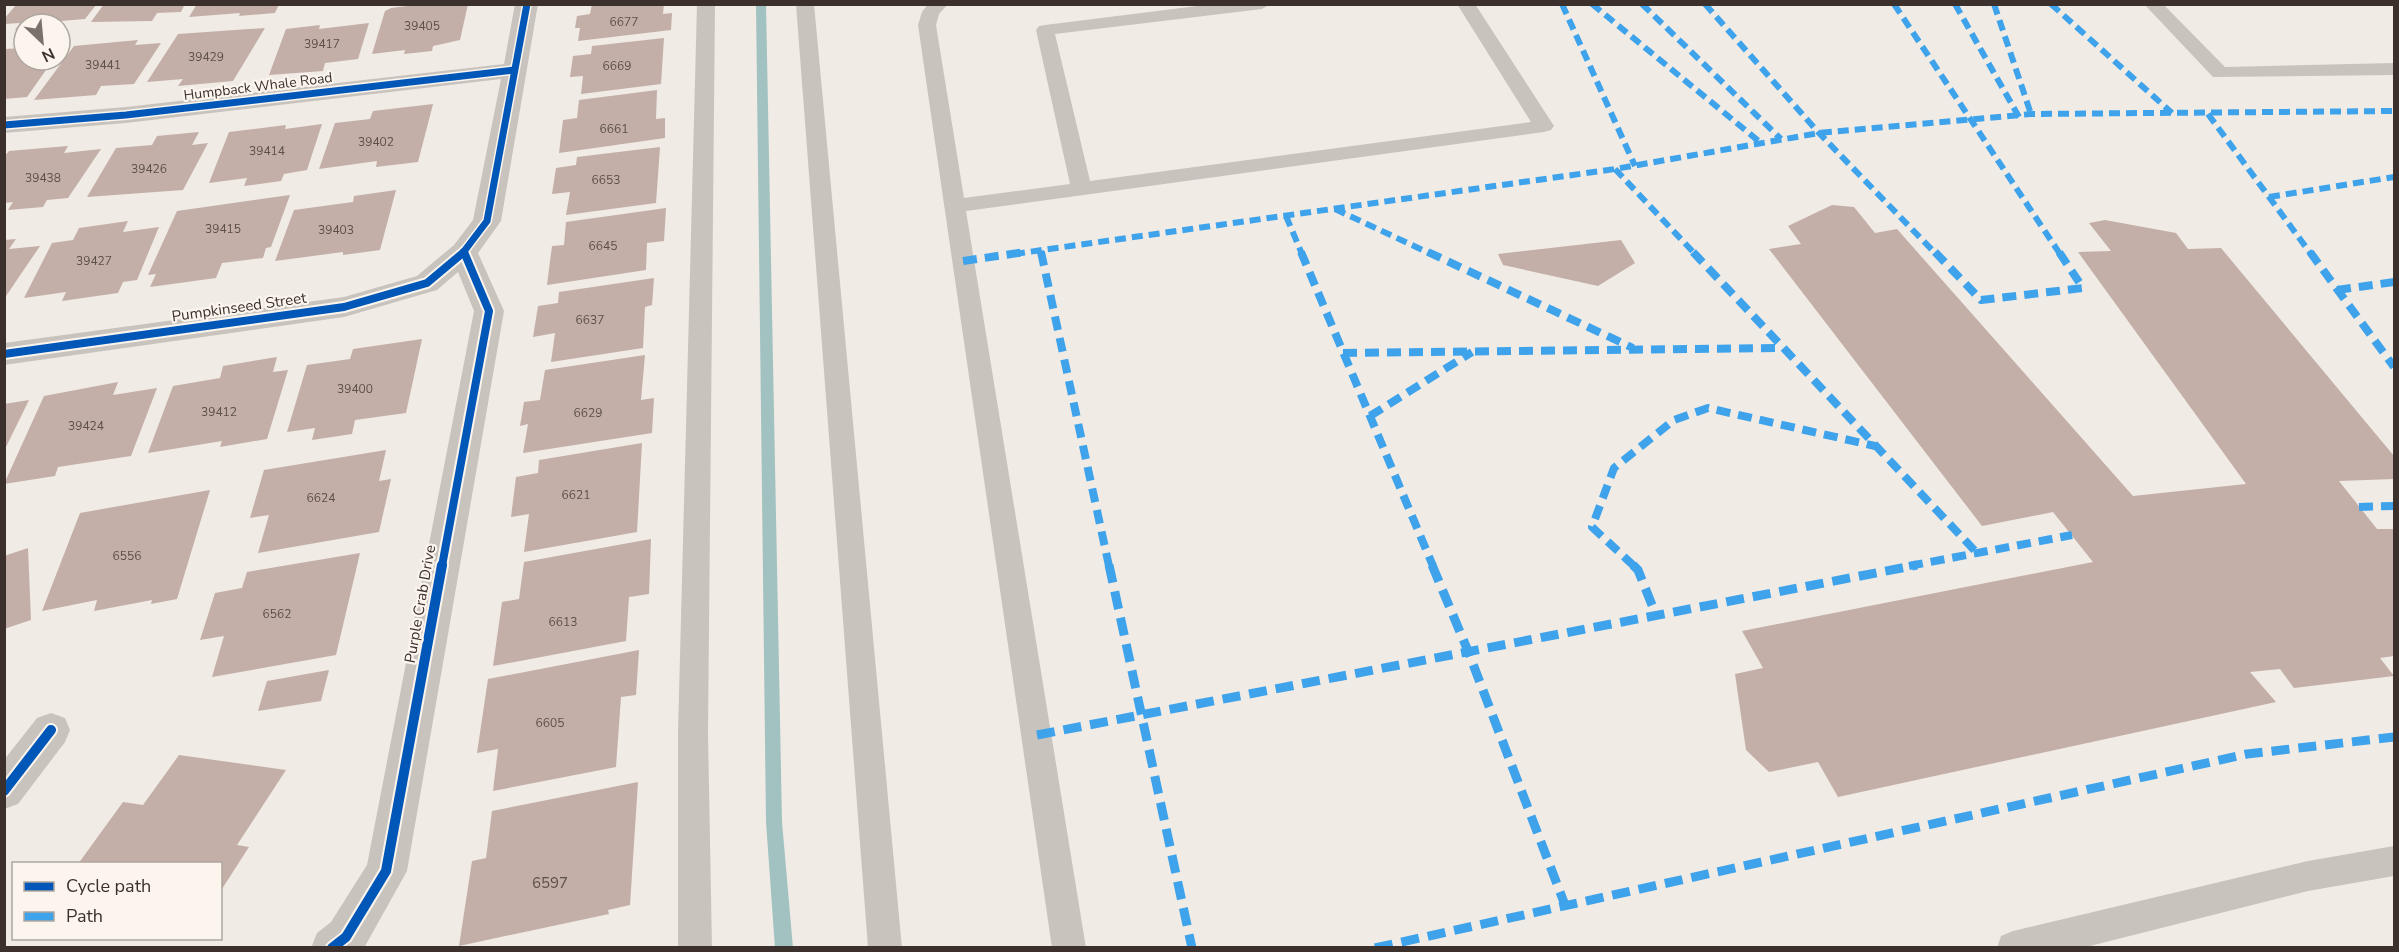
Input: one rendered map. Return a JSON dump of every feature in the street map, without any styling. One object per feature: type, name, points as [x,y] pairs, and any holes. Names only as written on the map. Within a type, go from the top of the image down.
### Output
[{"type":"street","name":"Pumpkinseed Street","points":[[4,354],[344,307],[427,283],[464,252],[487,221],[527,4]]},
{"type":"street","name":"Humpback Whale Road","points":[[4,125],[126,115],[514,70]]},
{"type":"street","name":"Purple Crab Drive","points":[[332,948],[346,937],[386,871],[489,311],[464,252]]},
{"type":"street","points":[[4,791],[51,730]]},
{"type":"lane","points":[[695,948],[693,733],[706,4]]},
{"type":"lane","points":[[805,4],[885,948]]},
{"type":"lane","points":[[939,4],[931,12],[927,25],[1069,948]]},
{"type":"lane","points":[[1082,189],[1045,30],[1145,11],[1262,4]]},
{"type":"lane","points":[[955,206],[1545,126],[1467,4]]},
{"type":"lane","points":[[2153,4],[2220,73],[2394,69]]},
{"type":"lane","points":[[2013,948],[2301,878],[2394,861]]},
{"type":"building","points":[[104,4],[185,4],[181,12],[157,13],[152,21],[91,22]]},
{"type":"building","points":[[197,4],[279,4],[275,13],[189,17]]},
{"type":"building","points":[[424,4],[468,4],[460,40],[433,46],[432,51],[404,54],[405,50],[372,54],[385,11],[391,8]]},
{"type":"building","points":[[592,4],[664,4],[663,14],[672,13],[671,30],[578,41],[580,28],[575,28],[577,16],[590,14]]},
{"type":"building","points":[[16,5],[96,5],[85,19],[72,20],[72,12],[12,12],[12,24],[4,24],[4,19]]},
{"type":"building","points":[[369,23],[358,59],[325,63],[323,71],[269,75],[286,29],[320,25],[319,29]]},
{"type":"building","points":[[265,28],[233,81],[178,86],[183,79],[147,82],[178,34]]},
{"type":"building","points":[[664,38],[661,84],[581,94],[583,76],[570,77],[573,56],[591,54],[592,46]]},
{"type":"building","points":[[138,40],[135,45],[161,43],[134,84],[101,86],[96,95],[34,100],[55,72],[72,72],[74,46]]},
{"type":"building","points":[[4,49],[12,49],[12,72],[45,72],[27,97],[4,99]]},
{"type":"building","points":[[657,90],[656,119],[665,118],[665,138],[559,153],[563,120],[577,118],[579,100]]},
{"type":"building","points":[[433,104],[418,162],[376,167],[377,161],[319,169],[335,123],[370,119],[373,111]]},
{"type":"building","points":[[322,124],[307,170],[284,174],[281,181],[244,186],[247,178],[209,183],[229,132],[286,125],[285,129]]},
{"type":"building","points":[[199,132],[192,145],[208,143],[183,190],[87,197],[116,148],[152,145],[157,136]]},
{"type":"building","points":[[68,146],[64,153],[101,149],[68,198],[47,200],[43,207],[8,210],[13,202],[4,203],[4,157],[9,151]]},
{"type":"building","points":[[660,147],[656,203],[566,215],[570,192],[552,194],[556,168],[576,165],[577,157]]},
{"type":"building","points":[[396,190],[380,250],[343,255],[343,252],[275,261],[294,210],[353,202],[354,196]]},
{"type":"building","points":[[290,195],[271,247],[266,248],[263,258],[222,263],[216,278],[150,287],[156,274],[148,275],[177,211]]},
{"type":"building","points":[[1832,205],[1854,207],[1875,233],[1897,229],[2133,496],[2246,484],[2078,252],[2111,251],[2089,223],[2105,220],[2176,233],[2188,249],[2221,248],[2394,456],[2394,479],[2339,481],[2377,529],[2394,529],[2394,656],[2380,658],[2394,676],[2294,688],[2280,669],[2250,672],[2276,702],[1838,797],[1818,762],[1769,772],[1746,750],[1735,674],[1763,668],[1742,631],[2093,562],[2053,512],[1982,526],[1769,249],[1801,244],[1788,226]]},
{"type":"building","points":[[666,208],[664,241],[647,243],[646,270],[547,285],[552,246],[564,245],[566,222]]},
{"type":"building","points":[[128,221],[123,232],[159,227],[137,280],[123,282],[118,293],[62,301],[66,292],[24,298],[52,243],[73,240],[79,228]]},
{"type":"building","points":[[16,239],[9,249],[40,246],[4,299],[4,240]]},
{"type":"building","points":[[1621,240],[1635,263],[1598,286],[1503,265],[1498,254]]},
{"type":"building","points":[[654,278],[652,305],[645,307],[643,348],[551,362],[555,333],[533,337],[538,306],[558,303],[559,292]]},
{"type":"building","points":[[422,339],[406,413],[355,420],[352,434],[312,440],[315,428],[287,432],[307,365],[350,359],[353,349]]},
{"type":"building","points":[[645,355],[641,400],[654,398],[652,433],[523,453],[528,424],[520,426],[524,402],[540,400],[545,370]]},
{"type":"building","points":[[277,357],[273,372],[288,370],[267,439],[220,447],[222,441],[148,453],[173,386],[220,378],[223,366]]},
{"type":"building","points":[[118,382],[113,395],[157,388],[131,456],[58,467],[55,476],[4,484],[44,396]]},
{"type":"building","points":[[29,400],[4,451],[4,404]]},
{"type":"building","points":[[642,443],[637,532],[524,552],[529,514],[511,517],[516,477],[538,473],[539,460]]},
{"type":"building","points":[[386,450],[379,481],[391,479],[379,532],[258,553],[269,515],[250,518],[264,470]]},
{"type":"building","points":[[210,490],[177,599],[151,604],[152,600],[94,611],[97,600],[42,611],[80,513]]},
{"type":"building","points":[[651,539],[649,594],[629,597],[626,641],[493,666],[502,602],[519,599],[524,562]]},
{"type":"building","points":[[28,548],[31,620],[4,629],[4,556]]},
{"type":"building","points":[[360,553],[336,655],[212,677],[224,636],[200,640],[215,593],[242,588],[247,572]]},
{"type":"building","points":[[639,650],[636,695],[621,697],[616,767],[493,791],[498,749],[477,753],[488,679]]},
{"type":"building","points":[[329,670],[321,701],[258,711],[267,681]]},
{"type":"building","points":[[179,755],[286,770],[237,845],[249,847],[222,889],[222,862],[79,862],[123,802],[143,805]]},
{"type":"building","points":[[638,782],[630,905],[608,910],[609,914],[459,946],[472,861],[486,858],[492,811]]},
{"type":"waterway","points":[[761,4],[774,822],[784,948]]},
{"type":"marked path","points":[[1562,4],[1635,166]]},
{"type":"marked path","points":[[1592,4],[1761,143]]},
{"type":"marked path","points":[[1642,4],[1781,139]]},
{"type":"marked path","points":[[1705,4],[1819,133],[1981,300],[2083,288],[1894,4]]},
{"type":"marked path","points":[[1955,4],[2019,117]]},
{"type":"marked path","points":[[1994,4],[2031,114]]},
{"type":"marked path","points":[[2051,4],[2172,113]]},
{"type":"marked path","points":[[963,261],[1615,169],[1819,133],[2031,114],[2394,111]]},
{"type":"marked path","points":[[2208,114],[2394,367]]},
{"type":"marked path","points":[[1615,169],[1977,553]]},
{"type":"marked path","points":[[2269,197],[2394,177]]},
{"type":"marked path","points":[[1335,209],[1633,348]]},
{"type":"marked path","points":[[1286,216],[1468,651],[1565,905]]},
{"type":"marked path","points":[[1041,251],[1192,948]]},
{"type":"marked path","points":[[2337,290],[2394,282]]},
{"type":"marked path","points":[[1343,353],[1783,348]]},
{"type":"marked path","points":[[1370,416],[1472,352]]},
{"type":"marked path","points":[[1656,615],[1638,570],[1592,527],[1614,468],[1674,420],[1708,408],[1875,446]]},
{"type":"marked path","points":[[2359,507],[2394,506]]},
{"type":"marked path","points":[[1037,735],[2072,535]]},
{"type":"marked path","points":[[1375,948],[2247,754],[2394,737]]},
{"type":"cycle path","points":[[4,354],[344,307],[427,283],[464,252],[487,221],[527,4]]},
{"type":"cycle path","points":[[4,125],[126,115],[514,70]]},
{"type":"cycle path","points":[[332,948],[346,937],[386,871],[489,311],[464,252]]},
{"type":"cycle path","points":[[4,791],[51,730]]}]
